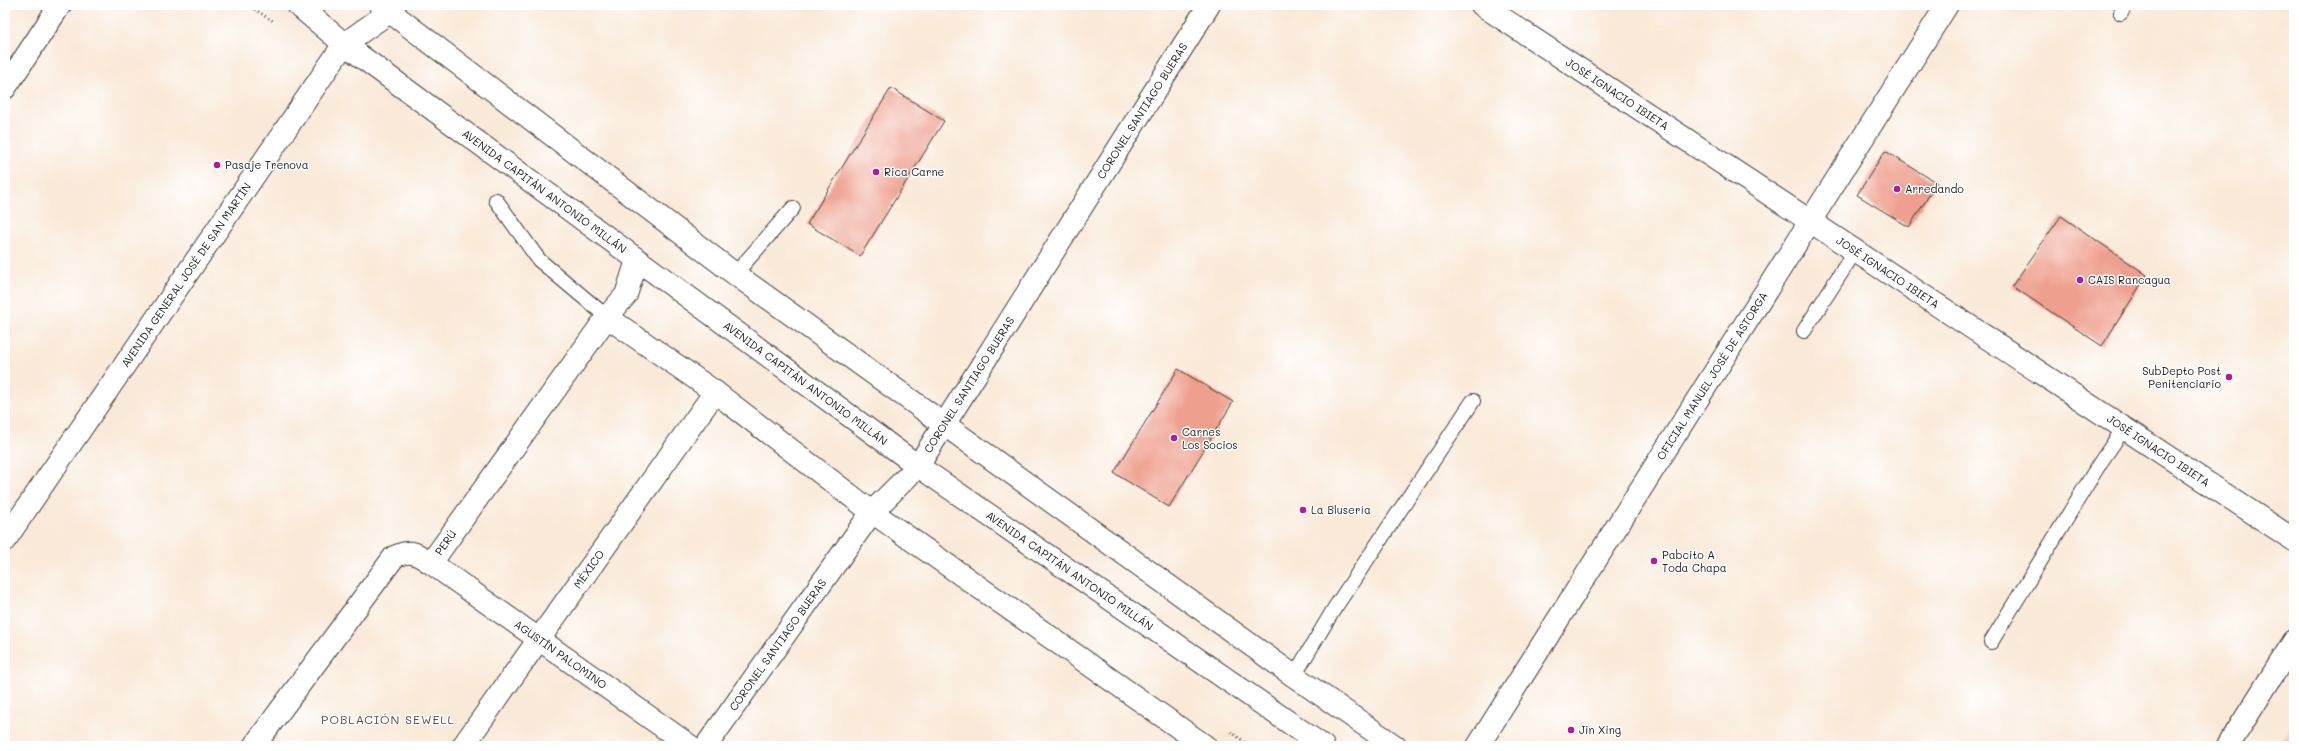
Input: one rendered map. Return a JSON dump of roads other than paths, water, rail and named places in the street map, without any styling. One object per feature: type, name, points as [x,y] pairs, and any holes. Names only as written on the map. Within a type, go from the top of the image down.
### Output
[{"type":"street","points":[[5,88],[60,5]]},
{"type":"street","name":"AVENIDA CAPITÁN ANTONIO MILLÁN","points":[[298,5],[344,44],[918,466],[1323,746]]},
{"type":"street","name":"CORONEL SANTIAGO BUERAS","points":[[706,746],[872,512],[918,466],[1209,5]]},
{"type":"street","name":"JOSÉ IGNACIO IBIETA","points":[[1482,5],[2294,540]]},
{"type":"street","name":"OFICIAL MANUEL JOSÉ DE ASTORGA","points":[[1478,746],[1947,5]]},
{"type":"street","points":[[389,7],[735,274],[1294,676],[1395,746]]},
{"type":"street","name":"AVENIDA GENERAL JOSÉ DE SAN MARTÍN","points":[[5,540],[344,44],[389,7]]},
{"type":"street","name":"PERÚ","points":[[254,746],[394,557],[406,551],[415,553],[431,563],[607,317],[626,295],[637,260]]},
{"type":"street","points":[[607,317],[715,392],[872,512],[1205,746]]},
{"type":"street","name":"MÉXICO","points":[[463,746],[715,392]]},
{"type":"street","name":"AGUSTÍN PALOMINO","points":[[431,563],[540,638],[690,746]]},
{"type":"street","points":[[2228,746],[2294,642]]},
{"type":"lane","points":[[496,200],[539,260],[607,317]]},
{"type":"lane","points":[[735,274],[793,208]]},
{"type":"lane","points":[[1804,330],[1855,251]]},
{"type":"lane","points":[[1294,676],[1334,609],[1473,401]]},
{"type":"lane","points":[[1991,642],[2100,463],[2124,428]]},
{"type":"place","name":"Pasaje Trenova","points":[[217,165]]},
{"type":"place","name":"Rica Carne","points":[[876,172]]},
{"type":"place","name":"Arredando","points":[[1897,189]]},
{"type":"place","name":"CAIS Rancagua","points":[[2080,280]]},
{"type":"place","name":"SubDepto Post Penitenciario","points":[[2229,377]]},
{"type":"place","name":"Carnes Los Socios","points":[[1174,438]]},
{"type":"place","name":"La Blusería","points":[[1303,510]]},
{"type":"place","name":"Pabcito A Toda Chapa","points":[[1654,561]]},
{"type":"place","name":"Jin Xing","points":[[1571,730]]},
{"type":"district","name":"POBLACIÓN SEWELL","points":[[388,720]]}]
